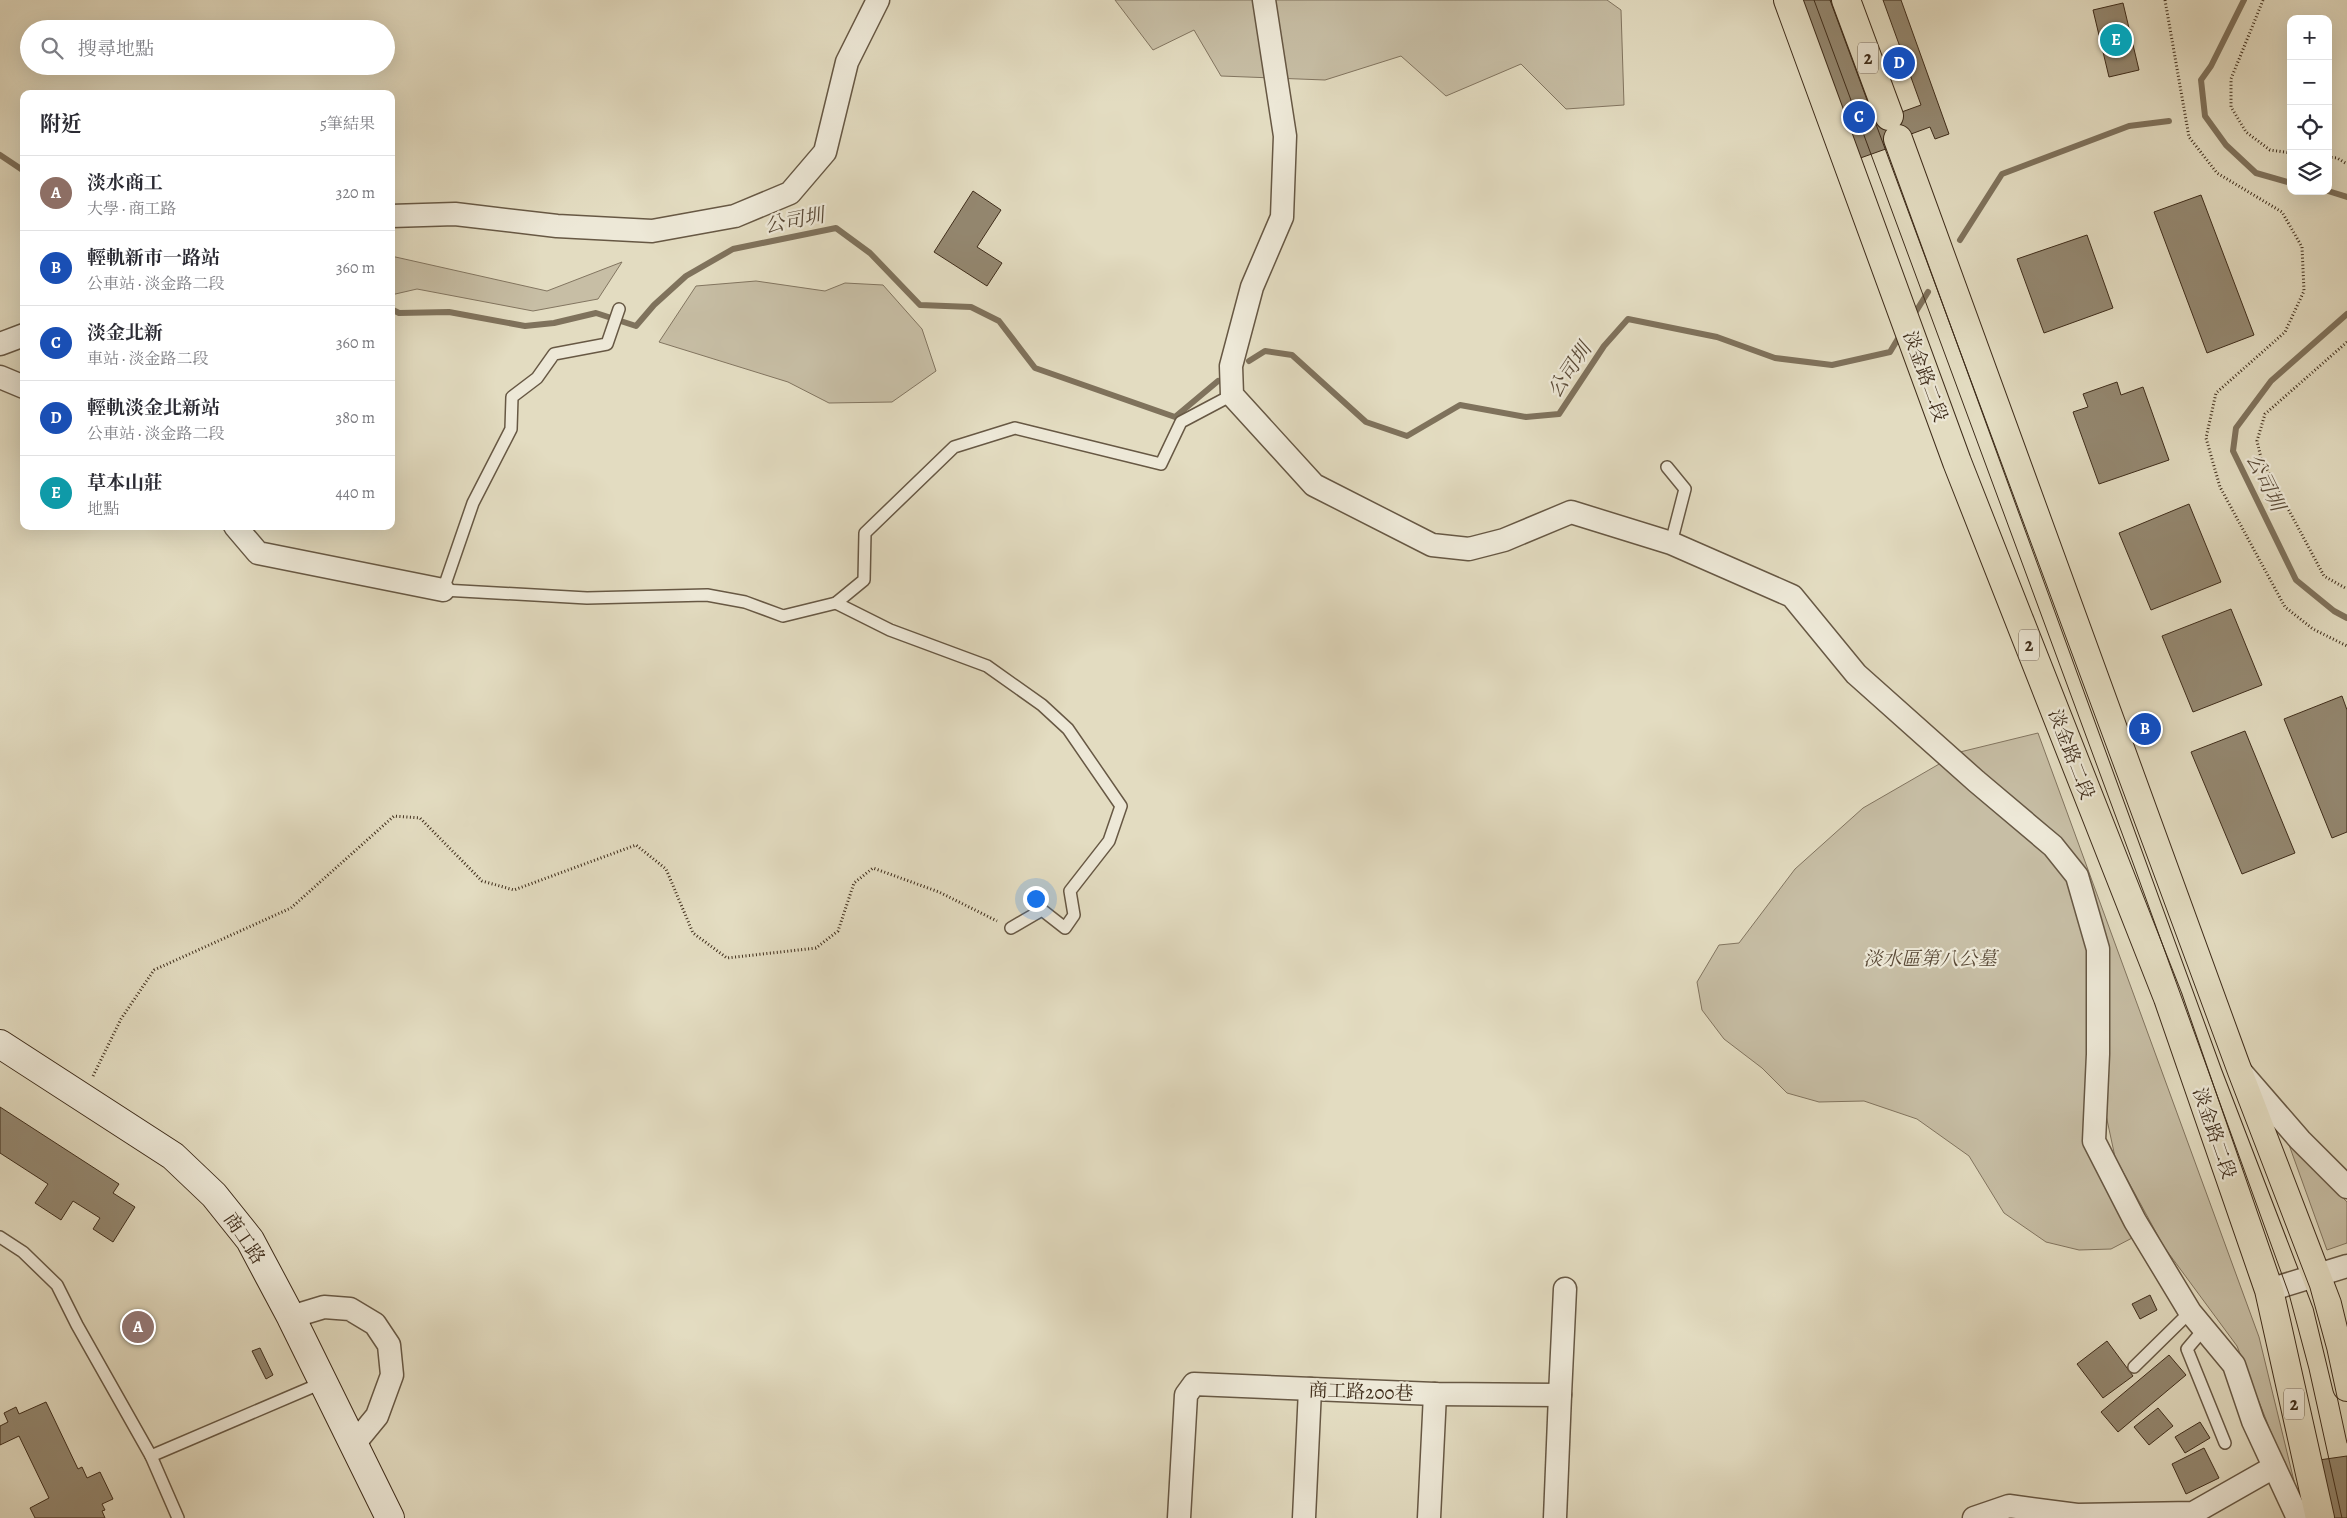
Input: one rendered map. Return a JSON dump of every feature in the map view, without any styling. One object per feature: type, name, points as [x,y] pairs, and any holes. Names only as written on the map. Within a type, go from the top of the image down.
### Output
[{"type":"main road","name":"淡金路二段","points":[[1788,0],[1957,462],[2168,998],[2269,1290],[2320,1518]]},
{"type":"main road","name":"2","points":[[1846,0],[2235,1064],[2327,1304],[2347,1387]]},
{"type":"street","points":[[395,216],[454,214],[556,226],[652,232],[735,216],[790,193],[825,152],[847,62],[878,0]]},
{"type":"street","points":[[1264,0],[1285,136],[1282,217],[1252,287],[1232,366],[1232,395],[1314,485],[1432,545],[1468,549],[1504,540],[1571,512],[1671,543],[1792,596],[1856,674],[1976,781],[2053,846],[2077,876],[2098,949],[2098,1054],[2094,1141],[2135,1221],[2197,1320],[2234,1365],[2253,1421],[2298,1518]]},
{"type":"street","points":[[0,344],[20,336]]},
{"type":"street","points":[[0,377],[20,385]]},
{"type":"street","points":[[238,530],[258,553],[444,590]]},
{"type":"street","name":"商工路","points":[[0,1044],[173,1156],[214,1195],[250,1240],[292,1317],[390,1518]]},
{"type":"street","points":[[2235,1064],[2300,1140],[2347,1187]]},
{"type":"street","points":[[2269,1290],[2347,1266]]},
{"type":"street","points":[[1555,1518],[1565,1289]]},
{"type":"street","points":[[292,1317],[324,1307],[350,1309],[375,1324],[389,1344],[392,1375],[377,1416],[354,1444]]},
{"type":"street","name":"商工路200巷","points":[[1179,1518],[1186,1395],[1190,1386],[1194,1384],[1435,1394],[1560,1395]]},
{"type":"street","points":[[1304,1518],[1310,1389]]},
{"type":"street","points":[[1429,1518],[1435,1394]]},
{"type":"street","points":[[1974,1518],[2010,1506],[2077,1515],[2192,1512],[2274,1467]]},
{"type":"lane","points":[[619,309],[607,344],[554,354],[537,378],[512,398],[510,430],[473,502],[444,590],[587,598],[707,595],[744,602],[783,616],[836,602],[864,580],[865,532],[954,447],[1015,428],[1161,464],[1181,422],[1232,395]]},
{"type":"lane","points":[[1667,467],[1686,489],[1671,543]]},
{"type":"lane","points":[[836,602],[890,630],[987,666],[1042,705],[1068,729],[1121,806],[1109,841],[1070,892],[1074,915],[1065,928],[1042,910],[1011,928]]},
{"type":"lane","points":[[0,1237],[23,1252],[57,1285],[77,1325],[151,1456],[178,1518]]},
{"type":"lane","points":[[2134,1367],[2197,1320]]},
{"type":"lane","points":[[2197,1320],[2187,1348],[2225,1443]]},
{"type":"lane","points":[[151,1456],[324,1382]]},
{"type":"path","points":[[2165,0],[2189,137],[2217,173],[2282,212],[2302,247],[2304,291],[2285,332],[2216,393],[2206,438],[2220,487],[2285,607],[2314,629],[2347,646]]},
{"type":"path","points":[[2264,0],[2231,79],[2231,107],[2246,132],[2270,150],[2287,152]]},
{"type":"path","points":[[2332,157],[2347,164]]},
{"type":"path","points":[[2347,342],[2265,414],[2257,442],[2262,458],[2324,576],[2347,589]]},
{"type":"path","points":[[82,1096],[121,1019],[154,970],[291,908],[394,816],[420,818],[482,881],[514,890],[636,845],[666,869],[693,933],[727,958],[816,948],[838,930],[854,883],[873,868],[939,892],[1011,928]]},
{"type":"green space","points":[[1115,0],[1607,0],[1621,10],[1624,105],[1566,109],[1521,64],[1446,96],[1401,56],[1325,80],[1221,76],[1194,30],[1153,50]]},
{"type":"green space","points":[[395,257],[547,291],[622,262],[598,299],[533,311],[417,289],[395,294]]},
{"type":"green space","points":[[756,281],[825,291],[845,283],[883,285],[922,329],[936,371],[892,402],[829,403],[788,382],[659,342],[696,286]]},
{"type":"green space","name":"淡水區第八公墓","points":[[2038,733],[2259,1337],[2294,1481],[2282,1460],[2237,1346],[2164,1247],[2115,1157],[2106,1115],[2106,950],[2070,879],[2091,951],[2087,1143],[2134,1237],[2111,1249],[2079,1250],[2046,1242],[2004,1213],[1969,1156],[1917,1119],[1864,1101],[1819,1102],[1787,1093],[1762,1068],[1724,1039],[1702,1010],[1697,982],[1719,945],[1739,943],[1795,869],[1863,808],[1960,752]]},
{"type":"green space","points":[[2288,1142],[2347,1202],[2347,1243],[2327,1250]]},
{"type":"building","points":[[1794,0],[1843,0],[1885,118],[1921,105],[1883,0],[1901,0],[1949,134],[1935,139],[1930,127],[1895,140],[1897,145],[1852,161]]},
{"type":"building","points":[[2123,3],[2139,70],[2109,77],[2093,10]]},
{"type":"building","points":[[973,191],[1001,210],[977,247],[1002,263],[987,286],[934,252]]},
{"type":"building","points":[[2201,195],[2254,335],[2207,353],[2154,212]]},
{"type":"building","points":[[2087,235],[2113,308],[2044,333],[2017,259]]},
{"type":"building","points":[[2117,382],[2121,395],[2143,387],[2169,460],[2099,484],[2073,412],[2088,407],[2083,394]]},
{"type":"building","points":[[2189,504],[2221,582],[2151,610],[2119,533]]},
{"type":"building","points":[[2231,609],[2262,685],[2193,712],[2162,636]]},
{"type":"building","points":[[2342,696],[2347,710],[2347,832],[2332,838],[2284,719]]},
{"type":"building","points":[[2245,731],[2295,853],[2242,874],[2191,752]]},
{"type":"building","points":[[0,1107],[119,1184],[113,1193],[135,1207],[113,1242],[93,1229],[100,1218],[73,1201],[61,1220],[35,1203],[48,1184],[0,1153]]},
{"type":"building","points":[[2150,1295],[2157,1310],[2140,1319],[2132,1304]]},
{"type":"building","points":[[2107,1341],[2133,1376],[2103,1398],[2077,1364]]},
{"type":"building","points":[[260,1348],[273,1375],[266,1379],[252,1351]]},
{"type":"building","points":[[2169,1355],[2186,1375],[2118,1432],[2101,1412]]},
{"type":"building","points":[[46,1402],[78,1469],[82,1467],[87,1478],[100,1472],[113,1499],[102,1504],[105,1510],[102,1511],[105,1518],[35,1518],[30,1508],[49,1498],[19,1436],[0,1445],[0,1426],[8,1422],[4,1413],[16,1407],[19,1414]]},
{"type":"building","points":[[2158,1408],[2173,1426],[2149,1445],[2134,1427]]},
{"type":"building","points":[[2200,1422],[2210,1438],[2185,1453],[2175,1437]]},
{"type":"building","points":[[2204,1448],[2219,1478],[2186,1494],[2172,1464]]},
{"type":"building","points":[[2347,1456],[2347,1518],[2329,1518],[2319,1460]]},
{"type":"waterway","name":"公司圳","points":[[2244,0],[2211,66],[2201,80],[2205,116],[2226,145],[2256,173],[2287,182]]},
{"type":"waterway","name":"公司圳","points":[[1960,240],[2002,174],[2129,126],[2169,121]]},
{"type":"waterway","name":"公司圳","points":[[0,155],[20,168]]},
{"type":"waterway","name":"公司圳","points":[[2332,192],[2347,197]]},
{"type":"waterway","name":"公司圳","points":[[395,311],[399,313],[449,312],[525,326],[554,323],[596,313],[636,326],[654,305],[686,276],[733,249],[836,228],[870,253],[920,305],[971,307],[999,321],[1035,368],[1175,417],[1218,381]]},
{"type":"waterway","name":"公司圳","points":[[1915,313],[1928,292]]},
{"type":"waterway","name":"公司圳","points":[[2347,314],[2271,381],[2236,428],[2233,451],[2296,580],[2334,611],[2347,618]]},
{"type":"waterway","name":"公司圳","points":[[1249,361],[1265,351],[1292,355],[1366,422],[1407,436],[1460,405],[1526,417],[1559,414],[1604,346],[1628,319],[1717,337],[1775,358],[1832,365],[1890,352],[1899,337]]},
{"type":"tram line","points":[[1814,0],[2133,863],[2289,1294],[2309,1369],[2342,1518]]},
{"type":"tram line","points":[[1830,0],[2228,1075],[2310,1288],[2327,1350],[2347,1443]]},
{"type":"place","name":"草本山莊","points":[[2116,40]]},
{"type":"place","name":"輕軌淡金北新站","points":[[1899,63]]},
{"type":"place","name":"淡金北新","points":[[1859,117]]},
{"type":"place","name":"輕軌新市一路站","points":[[2145,729]]},
{"type":"place","name":"淡水商工","points":[[138,1327]]}]
